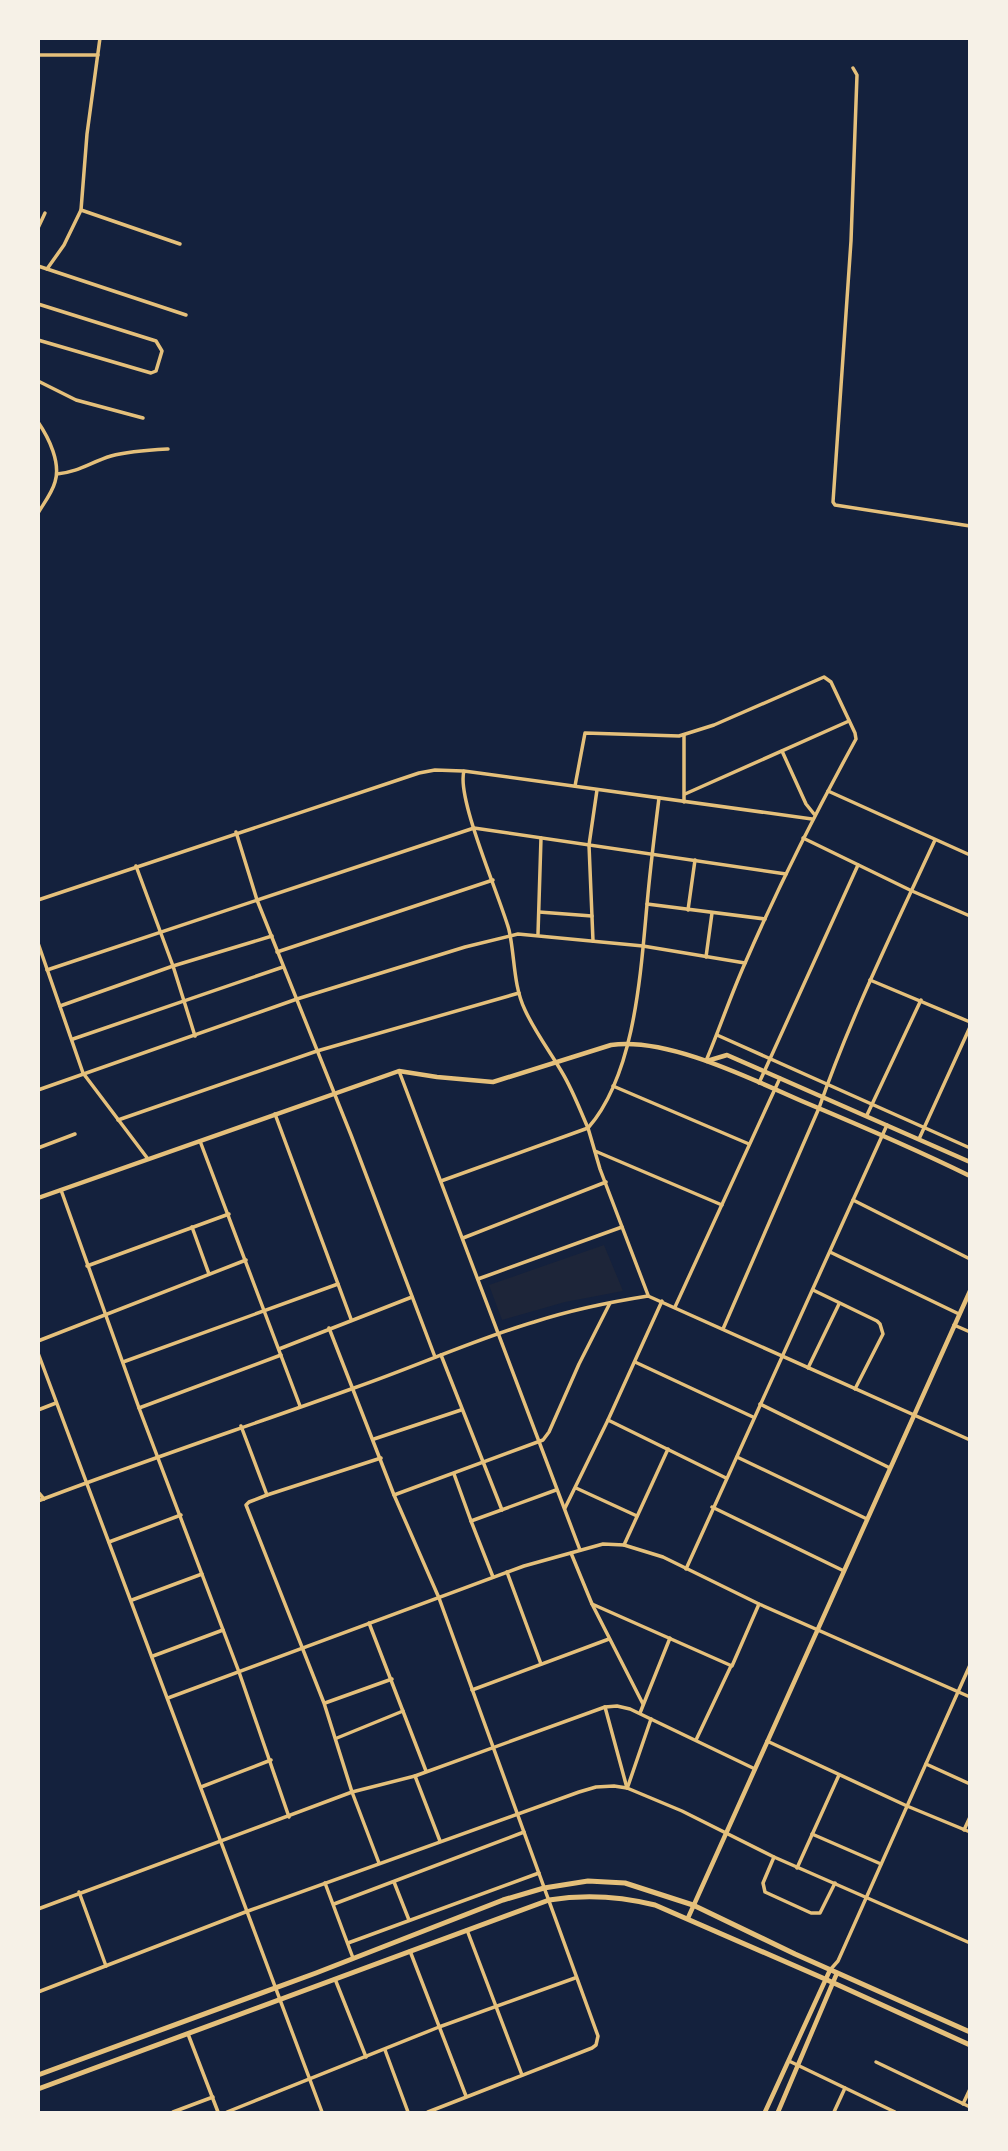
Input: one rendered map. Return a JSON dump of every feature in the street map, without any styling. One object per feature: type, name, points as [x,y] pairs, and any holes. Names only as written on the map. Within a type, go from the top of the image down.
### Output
[{"type":"main road","points":[[38,2076],[503,1900],[564,1883],[609,1881],[657,1892],[693,1905],[970,2032]]},
{"type":"main road","points":[[38,2089],[549,1900],[582,1896],[630,1899],[688,1918],[970,2045]]},
{"type":"street","points":[[47,269],[64,245],[81,210],[87,134],[100,38]]},
{"type":"street","points":[[38,55],[98,55]]},
{"type":"street","points":[[853,68],[857,75],[851,241],[833,502],[847,507],[970,527]]},
{"type":"street","points":[[81,210],[180,243]]},
{"type":"street","points":[[38,228],[46,213]]},
{"type":"street","points":[[38,266],[186,315]]},
{"type":"street","points":[[38,304],[156,341],[162,351],[158,368],[151,373],[38,340]]},
{"type":"street","points":[[38,381],[76,400],[143,418]]},
{"type":"street","points":[[38,513],[57,474],[51,447],[39,426]]},
{"type":"street","points":[[57,474],[81,470],[122,453],[168,449]]},
{"type":"street","points":[[575,787],[585,733],[684,735],[714,725],[824,677],[831,682],[856,739],[813,817],[765,919],[706,1061]]},
{"type":"street","points":[[684,794],[849,721]]},
{"type":"street","points":[[684,735],[684,802]]},
{"type":"street","points":[[782,751],[813,817]]},
{"type":"street","points":[[38,900],[236,832],[435,770],[464,771],[813,817]]},
{"type":"street","points":[[464,771],[463,783],[474,828],[510,936],[519,993],[525,1010],[556,1062],[588,1128],[648,1296]]},
{"type":"street","points":[[593,941],[589,845],[597,790]]},
{"type":"street","points":[[828,791],[970,855]]},
{"type":"street","points":[[441,1181],[588,1128],[598,1117],[629,1042],[643,946],[659,798]]},
{"type":"street","points":[[47,970],[474,828],[786,874]]},
{"type":"street","points":[[236,832],[257,900],[435,1357]]},
{"type":"street","points":[[538,935],[541,838]]},
{"type":"street","points":[[803,838],[970,916]]},
{"type":"street","points":[[723,1329],[820,1108],[827,1083],[870,980],[935,840]]},
{"type":"street","points":[[688,910],[695,860]]},
{"type":"street","points":[[759,1083],[858,865]]},
{"type":"street","points":[[136,866],[195,1036]]},
{"type":"street","points":[[277,952],[493,880]]},
{"type":"street","points":[[647,904],[765,919]]},
{"type":"street","points":[[539,912],[592,916]]},
{"type":"street","points":[[706,957],[712,913]]},
{"type":"street","points":[[38,1090],[297,999],[510,936],[538,935],[643,946],[745,963]]},
{"type":"street","points":[[60,1006],[272,936]]},
{"type":"street","points":[[38,943],[83,1073],[148,1159]]},
{"type":"street","points":[[72,1039],[283,967]]},
{"type":"street","points":[[870,980],[921,1000],[970,1024],[919,1139]]},
{"type":"street","points":[[118,1120],[317,1051],[519,993]]},
{"type":"street","points":[[867,1115],[921,1000]]},
{"type":"street","points":[[717,1035],[970,1148]]},
{"type":"street","points":[[38,1198],[399,1071],[493,1082],[611,1045],[629,1042],[706,1061],[970,1175]]},
{"type":"street","points":[[706,1061],[727,1055],[970,1162]]},
{"type":"street","points":[[399,1071],[580,1550]]},
{"type":"street","points":[[675,1307],[780,1078]]},
{"type":"street","points":[[613,1086],[749,1144]]},
{"type":"street","points":[[275,1114],[351,1319]]},
{"type":"street","points":[[686,1569],[887,1125]]},
{"type":"street","points":[[38,1148],[75,1134]]},
{"type":"street","points":[[200,1141],[300,1406]]},
{"type":"street","points":[[594,1151],[722,1205]]},
{"type":"street","points":[[463,1238],[606,1182]]},
{"type":"street","points":[[61,1190],[139,1408],[239,1672],[289,1817]]},
{"type":"street","points":[[853,1200],[970,1259]]},
{"type":"street","points":[[87,1266],[229,1214]]},
{"type":"street","points":[[192,1227],[209,1274]]},
{"type":"street","points":[[478,1279],[622,1227]]},
{"type":"street","points":[[830,1252],[959,1314]]},
{"type":"street","points":[[38,1340],[246,1260]]},
{"type":"street","points":[[123,1362],[338,1284]]},
{"type":"street","points":[[813,1290],[869,1316],[882,1328],[883,1334],[855,1390]]},
{"type":"street","points":[[688,1918],[969,1294]]},
{"type":"street","points":[[38,1501],[536,1321],[648,1296],[969,1439]]},
{"type":"street","points":[[279,1349],[412,1297]]},
{"type":"street","points":[[565,1509],[662,1301]]},
{"type":"street","points":[[394,1495],[538,1443],[549,1432],[610,1303]]},
{"type":"street","points":[[808,1368],[839,1304]]},
{"type":"street","points":[[954,1325],[970,1332]]},
{"type":"street","points":[[329,1328],[394,1495],[439,1598],[598,2041],[592,2048],[428,2112]]},
{"type":"street","points":[[38,1353],[322,2112]]},
{"type":"street","points":[[139,1408],[281,1355]]},
{"type":"street","points":[[441,1355],[502,1510]]},
{"type":"street","points":[[635,1362],[753,1417]]},
{"type":"street","points":[[38,1410],[57,1402]]},
{"type":"street","points":[[760,1404],[890,1468]]},
{"type":"street","points":[[374,1439],[461,1410]]},
{"type":"street","points":[[608,1420],[726,1478]]},
{"type":"street","points":[[241,1426],[267,1495]]},
{"type":"street","points":[[624,1545],[668,1448]]},
{"type":"street","points":[[737,1457],[867,1519]]},
{"type":"street","points":[[379,1863],[352,1792],[324,1703],[247,1508],[249,1502],[267,1495],[381,1458]]},
{"type":"street","points":[[454,1474],[493,1577]]},
{"type":"street","points":[[576,1488],[637,1516]]},
{"type":"street","points":[[471,1521],[557,1489]]},
{"type":"street","points":[[38,1492],[44,1499]]},
{"type":"street","points":[[712,1507],[844,1571]]},
{"type":"street","points":[[109,1542],[180,1515]]},
{"type":"street","points":[[168,1698],[507,1572],[603,1544],[624,1545],[663,1557],[759,1604],[970,1697]]},
{"type":"street","points":[[571,1553],[592,1604],[643,1704]]},
{"type":"street","points":[[507,1572],[541,1664]]},
{"type":"street","points":[[131,1601],[202,1574]]},
{"type":"street","points":[[592,1604],[732,1665]]},
{"type":"street","points":[[696,1740],[759,1604]]},
{"type":"street","points":[[369,1623],[426,1771]]},
{"type":"street","points":[[152,1656],[223,1630]]},
{"type":"street","points":[[640,1713],[670,1638]]},
{"type":"street","points":[[472,1690],[609,1639]]},
{"type":"street","points":[[765,2112],[825,1979],[838,1961],[970,1665]]},
{"type":"street","points":[[324,1703],[392,1679]]},
{"type":"street","points":[[38,1909],[352,1792],[415,1776],[605,1707],[617,1706],[640,1713],[755,1769]]},
{"type":"street","points":[[605,1707],[627,1788]]},
{"type":"street","points":[[336,1738],[403,1711]]},
{"type":"street","points":[[627,1788],[651,1719]]},
{"type":"street","points":[[767,1741],[970,1832]]},
{"type":"street","points":[[201,1787],[271,1760]]},
{"type":"street","points":[[926,1764],[970,1784]]},
{"type":"street","points":[[797,1868],[839,1775]]},
{"type":"street","points":[[415,1776],[440,1841]]},
{"type":"street","points":[[38,1992],[440,1841],[596,1787],[614,1786],[627,1788],[682,1811],[797,1868],[970,1943]]},
{"type":"street","points":[[964,1829],[970,1817]]},
{"type":"street","points":[[334,1904],[524,1832]]},
{"type":"street","points":[[812,1834],[881,1864]]},
{"type":"street","points":[[774,1857],[763,1883],[765,1892],[811,1913],[820,1913],[835,1883]]},
{"type":"street","points":[[348,1943],[538,1873]]},
{"type":"street","points":[[394,1882],[409,1920]]},
{"type":"street","points":[[326,1883],[353,1958]]},
{"type":"street","points":[[79,1892],[107,1966]]},
{"type":"street","points":[[467,1930],[522,2075]]},
{"type":"street","points":[[410,1951],[467,2097]]},
{"type":"street","points":[[778,2112],[835,1983],[838,1961]]},
{"type":"street","points":[[227,2112],[439,2028],[575,1978]]},
{"type":"street","points":[[335,1979],[366,2057]]},
{"type":"street","points":[[188,2034],[218,2112]]},
{"type":"street","points":[[385,2050],[408,2112]]},
{"type":"street","points":[[789,2061],[883,2110],[895,2112]]},
{"type":"street","points":[[876,2062],[970,2107]]},
{"type":"street","points":[[834,2112],[845,2088]]},
{"type":"street","points":[[963,2104],[970,2089]]},
{"type":"street","points":[[173,2112],[212,2097]]},
{"type":"shaded area","points":[[604,1245],[623,1291],[565,1302],[502,1320],[489,1285]]}]
